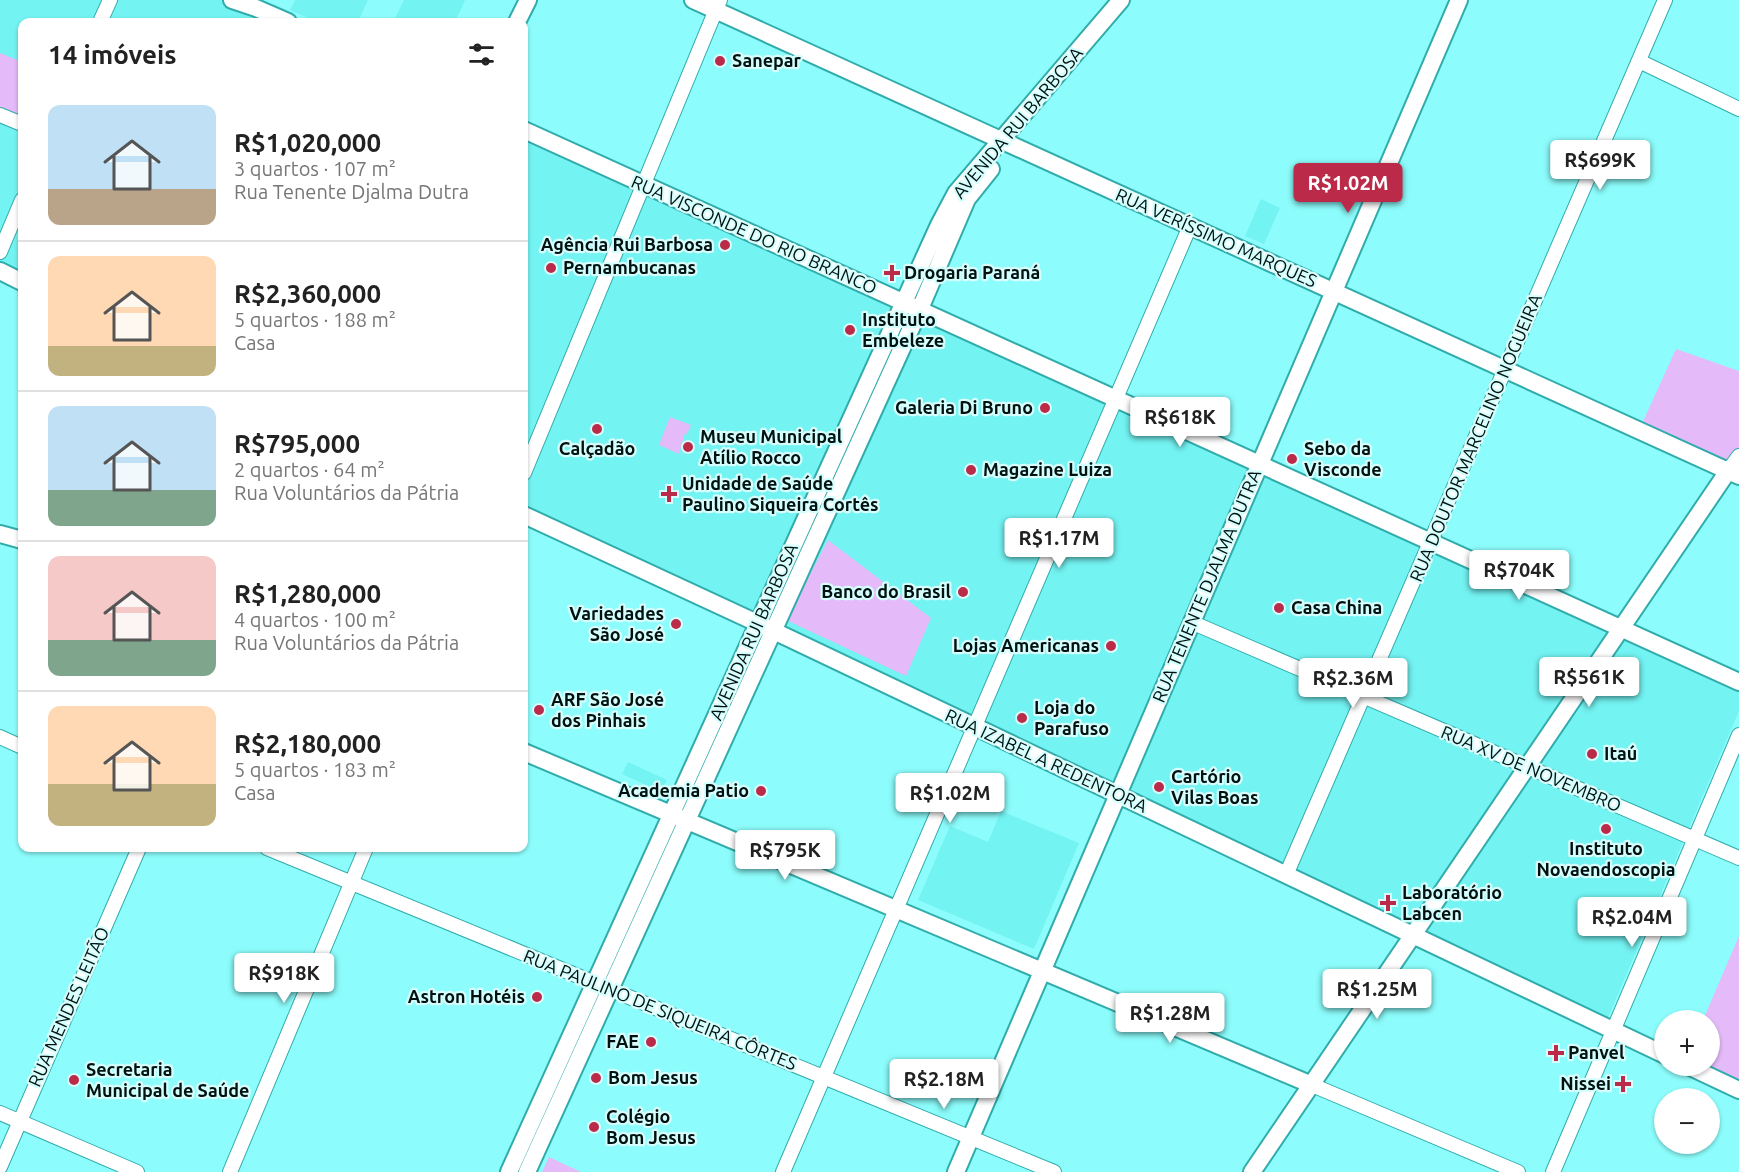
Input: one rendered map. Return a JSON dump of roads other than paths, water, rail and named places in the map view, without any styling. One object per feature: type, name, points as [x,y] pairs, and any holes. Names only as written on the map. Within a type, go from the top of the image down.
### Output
[{"type":"main road","points":[[232,0],[279,18]]},
{"type":"main road","points":[[519,18],[528,0]]},
{"type":"main road","name":"RUA VERÍSSIMO MARQUES","points":[[693,0],[718,5],[1006,142],[1734,474]]},
{"type":"main road","name":"AVENIDA RUI BARBOSA","points":[[679,817],[773,631],[967,199],[1006,142],[1121,0]]},
{"type":"main road","name":"AVENIDA RUI BARBOSA","points":[[509,1172],[602,986],[679,817],[758,624],[931,239],[956,193],[1006,142],[1135,0]]},
{"type":"main road","name":"RUA TENENTE DJALMA DUTRA","points":[[956,1172],[1459,0]]},
{"type":"main road","name":"RUA VISCONDE DO RIO BRANCO","points":[[528,132],[1739,682]]},
{"type":"main road","points":[[0,272],[18,280]]},
{"type":"main road","points":[[1252,1172],[1622,629],[1734,474]]},
{"type":"main road","name":"RUA IZABEL A REDENTORA","points":[[528,516],[1654,1050]]},
{"type":"main road","points":[[0,534],[18,539]]},
{"type":"main road","points":[[528,754],[1312,1085]]},
{"type":"main road","name":"AVENIDA RUI BARBOSA","points":[[527,1172],[602,986]]},
{"type":"main road","points":[[1709,1076],[1739,1090]]},
{"type":"street","points":[[102,18],[110,0]]},
{"type":"street","name":"RUA DOUTOR MARCELINO NOGUEIRA","points":[[1286,875],[1665,0]]},
{"type":"street","points":[[528,463],[718,5]]},
{"type":"street","points":[[1639,61],[1739,109]]},
{"type":"street","points":[[0,115],[18,122]]},
{"type":"street","points":[[0,252],[18,209]]},
{"type":"street","points":[[783,1172],[1190,226]]},
{"type":"street","points":[[1734,474],[1739,456]]},
{"type":"street","name":"RUA XV DE NOVEMBRO","points":[[1191,622],[1739,858]]},
{"type":"street","points":[[1553,1172],[1739,735]]},
{"type":"street","points":[[0,738],[18,745]]},
{"type":"street","name":"RUA MENDES LEITÃO","points":[[0,1167],[137,852]]},
{"type":"street","name":"RUA PAULINO DE SIQUEIRA CÔRTES","points":[[277,852],[1054,1172]]},
{"type":"street","points":[[230,1172],[364,852]]},
{"type":"street","points":[[1312,1085],[1518,1172]]},
{"type":"street","points":[[0,1113],[137,1172]]},
{"type":"place","name":"Sanepar","points":[[720,61]]},
{"type":"place","name":"Agência Rui Barbosa","points":[[725,245]]},
{"type":"place","name":"Pernambucanas","points":[[551,268]]},
{"type":"place","name":"Drogaria Paraná","points":[[892,273]]},
{"type":"place","name":"Instituto Embeleze","points":[[850,330]]},
{"type":"place","name":"Galeria Di Bruno","points":[[1045,408]]},
{"type":"place","name":"Calçadão","points":[[597,429]]},
{"type":"place","name":"Museu Municipal Atílio Rocco","points":[[688,447]]},
{"type":"place","name":"Sebo da Visconde","points":[[1292,459]]},
{"type":"place","name":"Magazine Luiza","points":[[971,470]]},
{"type":"place","name":"Unidade de Saúde Paulino Siqueira Cortês","points":[[669,494]]},
{"type":"place","name":"Banco do Brasil","points":[[963,592]]},
{"type":"place","name":"Casa China","points":[[1279,608]]},
{"type":"place","name":"Variedades São José","points":[[676,624]]},
{"type":"place","name":"Lojas Americanas","points":[[1111,646]]},
{"type":"place","name":"ARF São José dos Pinhais","points":[[539,710]]},
{"type":"place","name":"Loja do Parafuso","points":[[1022,718]]},
{"type":"place","name":"Itaú","points":[[1592,754]]},
{"type":"place","name":"Cartório Vilas Boas","points":[[1159,787]]},
{"type":"place","name":"Academia Patio","points":[[761,791]]},
{"type":"place","name":"Instituto Novaendoscopia","points":[[1606,829]]},
{"type":"place","name":"Laboratório Labcen","points":[[1388,903]]},
{"type":"place","name":"Astron Hotéis","points":[[537,997]]},
{"type":"place","name":"FAE","points":[[651,1042]]},
{"type":"place","name":"Panvel","points":[[1556,1053]]},
{"type":"place","name":"Bom Jesus","points":[[596,1078]]},
{"type":"place","name":"Secretaria Municipal de Saúde","points":[[74,1080]]},
{"type":"place","name":"Nissei","points":[[1623,1084]]},
{"type":"place","name":"Colégio Bom Jesus","points":[[594,1127]]}]
